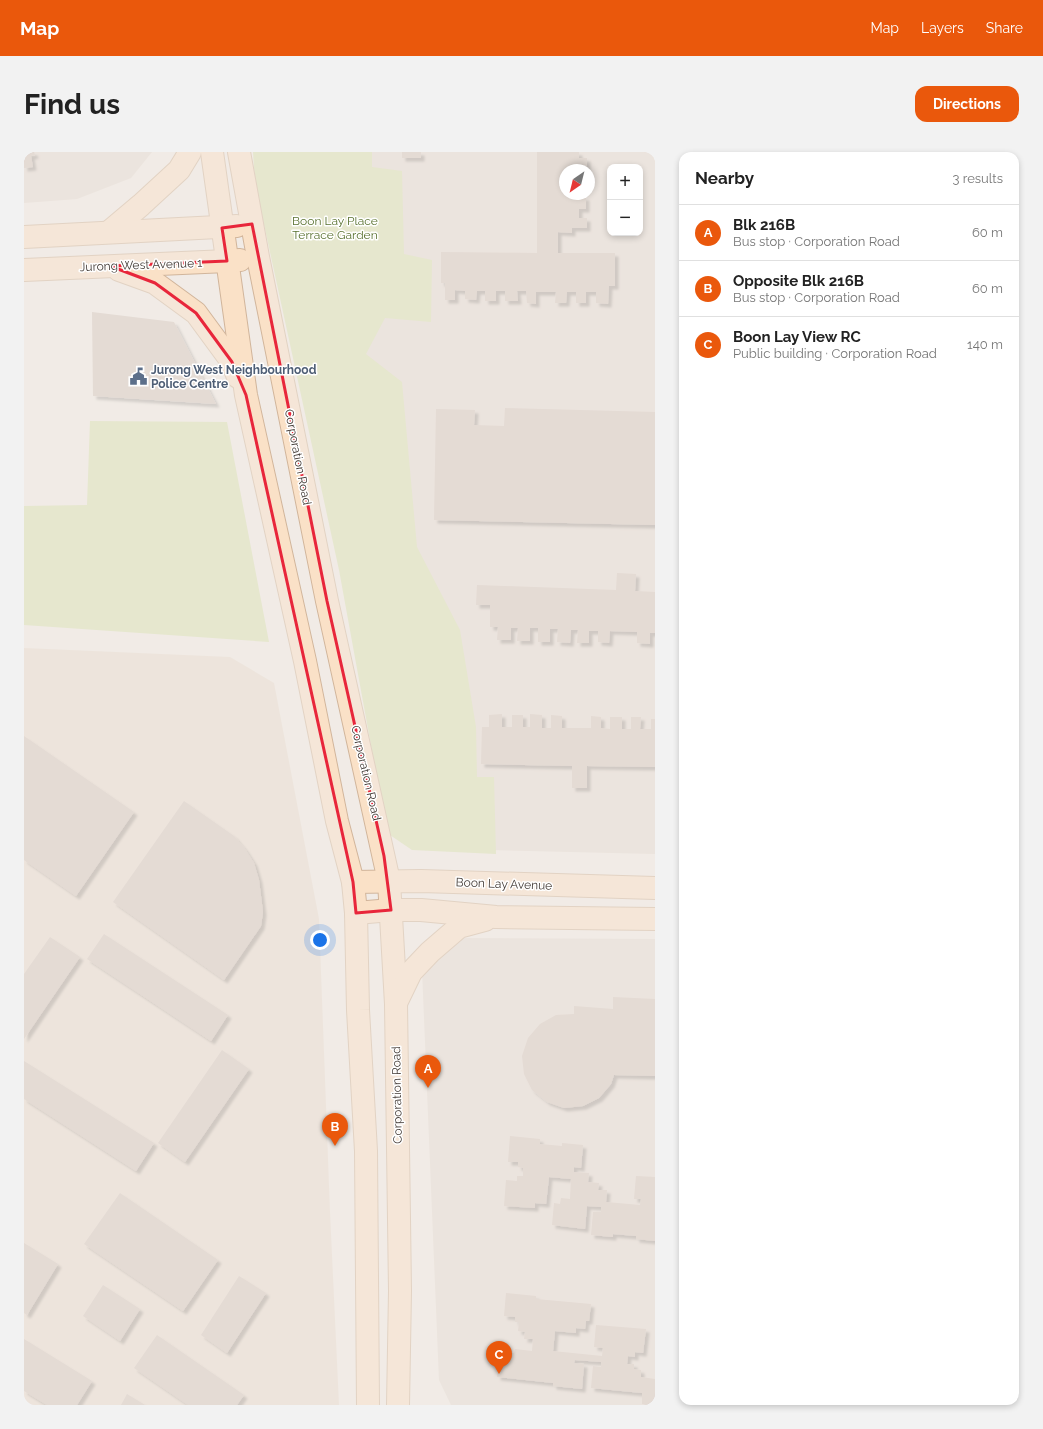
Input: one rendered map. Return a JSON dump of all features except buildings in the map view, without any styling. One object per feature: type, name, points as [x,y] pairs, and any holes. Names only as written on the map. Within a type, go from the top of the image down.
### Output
[{"type":"main road","points":[[109,232],[179,170],[190,152]]},
{"type":"main road","points":[[212,152],[246,395],[305,661],[338,821],[353,882],[356,913],[358,1010],[366,1151],[368,1405]]},
{"type":"main road","name":"Corporation Road","points":[[239,152],[258,257],[327,601],[389,881],[392,910],[396,1004],[400,1291],[399,1403]]},
{"type":"main road","points":[[24,237],[222,228],[252,224]]},
{"type":"main road","name":"Jurong West Avenue 1","points":[[24,270],[227,261],[258,257]]},
{"type":"main road","points":[[110,266],[155,283],[196,313],[232,362],[246,395]]},
{"type":"main road","name":"Boon Lay Avenue","points":[[353,882],[389,881],[655,888]]},
{"type":"main road","points":[[356,913],[392,910],[421,910],[496,917],[655,919]]},
{"type":"main road","points":[[396,1004],[411,972],[430,952],[459,927],[496,917]]},
{"type":"highlighted area","points":[[252,224],[327,601],[384,856],[391,910],[356,913],[353,882],[246,395],[232,362],[196,313],[155,283],[110,266],[227,261],[222,228]]},
{"type":"shaded area","points":[[24,152],[152,152],[131,178],[77,199],[24,203]]},
{"type":"shaded area","points":[[283,152],[655,152],[655,854],[452,849]]},
{"type":"shaded area","points":[[24,648],[230,657],[274,683],[319,919],[339,1405],[24,1405]]},
{"type":"shaded area","points":[[453,938],[655,939],[655,1405],[451,1405],[439,1380],[422,969]]},
{"type":"green space","name":"Boon Lay Place Terrace Garden","points":[[253,152],[372,152],[372,167],[402,171],[404,254],[432,260],[431,322],[385,318],[366,354],[402,382],[417,547],[460,630],[476,727],[477,777],[494,777],[496,854],[412,850],[387,833],[339,570],[255,183]]},
{"type":"green space","points":[[90,421],[227,422],[269,642],[24,625],[24,506],[87,505]]},
{"type":"place","name":"Jurong West Neighbourhood Police Centre","points":[[138,377]]},
{"type":"place","name":"Blk 216B","points":[[428,1088]]},
{"type":"place","name":"Opposite Blk 216B","points":[[335,1146]]},
{"type":"place","name":"Boon Lay View RC","points":[[499,1374]]}]
